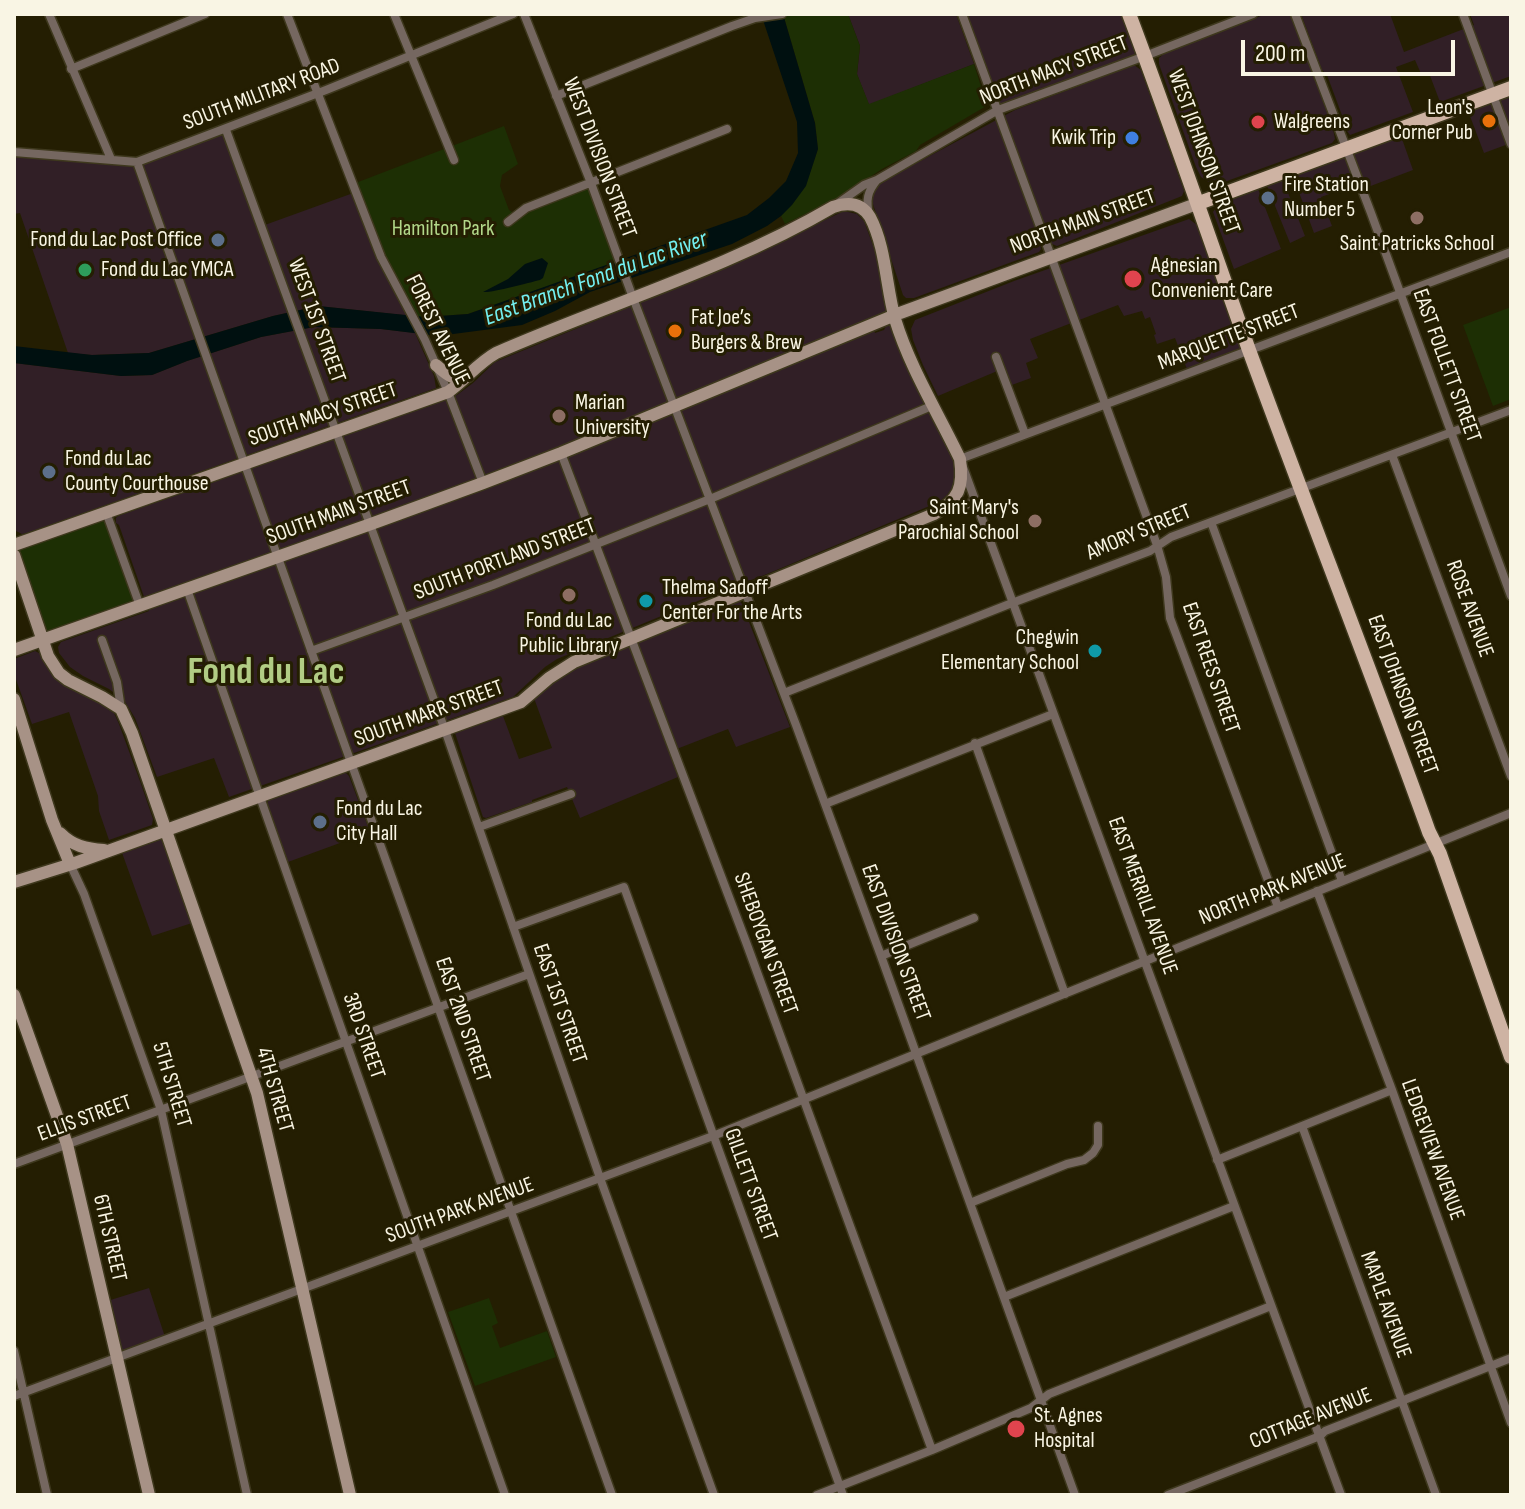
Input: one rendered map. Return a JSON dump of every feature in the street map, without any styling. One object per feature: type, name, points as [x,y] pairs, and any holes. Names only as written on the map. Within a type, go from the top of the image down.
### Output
[{"type":"main road","name":"WEST JOHNSON STREET","points":[[1129,14],[1249,350]]},
{"type":"main road","name":"NORTH MAIN STREET","points":[[674,406],[915,308],[1511,88]]},
{"type":"main road","points":[[833,207],[852,203],[869,216],[896,293],[906,305],[915,308],[904,324],[903,341]]},
{"type":"main road","name":"NORTH MACY STREET","points":[[633,298],[722,263],[833,207]]},
{"type":"main road","name":"EAST MERRILL AVENUE","points":[[886,269],[894,316],[903,341],[960,459]]},
{"type":"main road","name":"SOUTH MACY STREET","points":[[14,545],[448,392],[496,353],[633,298]]},
{"type":"main road","name":"EAST JOHNSON STREET","points":[[1249,350],[1440,854],[1511,1057]]},
{"type":"main road","points":[[436,365],[456,379],[468,376]]},
{"type":"main road","name":"SOUTH MAIN STREET","points":[[14,650],[483,483],[674,406]]},
{"type":"main road","points":[[940,510],[952,502],[958,492],[962,471],[960,459]]},
{"type":"main road","name":"SOUTH MARR STREET","points":[[14,882],[521,702],[574,662],[940,510]]},
{"type":"main road","points":[[14,555],[48,656],[59,673],[121,709]]},
{"type":"main road","name":"5TH STREET","points":[[14,699],[52,820],[70,864]]},
{"type":"main road","name":"4TH STREET","points":[[121,709],[166,829],[264,1116],[350,1495]]},
{"type":"main road","points":[[52,820],[60,834],[74,844],[87,849],[109,850]]},
{"type":"main road","name":"6TH STREET","points":[[14,995],[67,1144],[149,1495]]},
{"type":"street","points":[[49,14],[111,159]]},
{"type":"street","points":[[71,69],[205,14]]},
{"type":"street","name":"FOREST AVENUE","points":[[287,14],[381,257],[423,336],[483,483]]},
{"type":"street","points":[[394,14],[454,160]]},
{"type":"street","name":"SOUTH MILITARY ROAD","points":[[14,152],[137,162],[226,130],[513,14]]},
{"type":"street","name":"WEST DIVISION STREET","points":[[524,14],[674,406]]},
{"type":"street","points":[[556,96],[755,18],[782,14]]},
{"type":"street","name":"EAST REES STREET","points":[[962,14],[1157,545],[1166,577],[1170,618],[1278,907]]},
{"type":"street","name":"NORTH MACY STREET","points":[[833,207],[864,185],[998,110],[1253,14]]},
{"type":"street","name":"EAST FOLLETT STREET","points":[[1295,14],[1511,596]]},
{"type":"street","points":[[1463,14],[1511,144]]},
{"type":"street","points":[[508,222],[526,208],[727,129]]},
{"type":"street","name":"WEST 1ST STREET","points":[[226,130],[371,524]]},
{"type":"street","name":"EAST 2ND STREET","points":[[137,162],[612,1495]]},
{"type":"street","points":[[869,216],[868,195],[877,180]]},
{"type":"street","name":"MARQUETTE STREET","points":[[960,459],[1511,252]]},
{"type":"street","points":[[996,357],[1025,434]]},
{"type":"street","name":"SOUTH PORTLAND STREET","points":[[311,651],[405,618],[710,499],[934,405]]},
{"type":"street","name":"EAST DIVISION STREET","points":[[674,406],[881,956],[1075,1495]]},
{"type":"street","name":"AMORY STREET","points":[[784,693],[1150,551],[1171,537],[1511,410]]},
{"type":"street","name":"SHEBOYGAN STREET","points":[[561,453],[746,942],[932,1450]]},
{"type":"street","name":"ROSE AVENUE","points":[[1392,455],[1511,776]]},
{"type":"street","name":"EAST MERRILL AVENUE","points":[[960,459],[1341,1495]]},
{"type":"street","name":"SOUTH MARR STREET","points":[[940,510],[952,510],[977,501]]},
{"type":"street","points":[[106,512],[140,606]]},
{"type":"street","points":[[1211,522],[1342,881]]},
{"type":"street","name":"EAST 1ST STREET","points":[[371,524],[714,1495]]},
{"type":"street","name":"3RD STREET","points":[[187,589],[505,1495]]},
{"type":"street","name":"4TH STREET","points":[[102,640],[117,682],[121,709]]},
{"type":"street","points":[[825,804],[1053,714]]},
{"type":"street","points":[[975,743],[1065,994]]},
{"type":"street","points":[[479,827],[571,794]]},
{"type":"street","name":"NORTH PARK AVENUE","points":[[916,1054],[1511,813]]},
{"type":"street","name":"5TH STREET","points":[[70,864],[84,894],[161,1110],[247,1495]]},
{"type":"street","name":"GILLETT STREET","points":[[513,927],[624,887],[842,1491]]},
{"type":"street","name":"LEDGEVIEW AVENUE","points":[[1317,891],[1511,1423]]},
{"type":"street","points":[[881,956],[974,918]]},
{"type":"street","name":"ELLIS STREET","points":[[14,1164],[529,974]]},
{"type":"street","name":"SOUTH PARK AVENUE","points":[[19,1394],[713,1136],[916,1054]]},
{"type":"street","points":[[1217,1160],[1392,1090]]},
{"type":"street","points":[[970,1203],[1087,1158],[1098,1145],[1098,1126]]},
{"type":"street","name":"MAPLE AVENUE","points":[[1302,1126],[1436,1495]]},
{"type":"street","points":[[1004,1297],[1234,1206]]},
{"type":"street","points":[[817,1495],[842,1491],[1031,1408],[1049,1394],[1271,1306]]},
{"type":"street","points":[[14,1351],[19,1394],[47,1495]]},
{"type":"street","name":"COTTAGE AVENUE","points":[[1168,1495],[1511,1358]]},
{"type":"shaded area","points":[[848,14],[956,14],[974,64],[869,105],[857,74],[860,46]]},
{"type":"shaded area","points":[[962,14],[1129,14],[1145,56],[998,110]]},
{"type":"shaded area","points":[[1266,14],[1291,14],[1335,139],[1332,143],[1227,181],[1210,183],[1201,177],[1196,167],[1159,58],[1166,52]]},
{"type":"shaded area","points":[[1301,14],[1390,14],[1404,52],[1474,25],[1470,14],[1511,14],[1511,76],[1440,102],[1429,73],[1422,76],[1415,60],[1396,67],[1413,112],[1350,135],[1344,127],[1327,75],[1322,70]]},
{"type":"shaded area","points":[[1134,65],[1141,70],[1184,191],[1182,196],[1057,246],[1052,244],[1045,227],[1037,230],[1039,252],[914,298],[906,298],[872,201],[874,188],[1015,110]]},
{"type":"shaded area","points":[[1511,95],[1511,143],[1484,153],[1468,111]]},
{"type":"shaded area","points":[[226,130],[262,226],[356,192],[413,316],[318,306],[273,316],[149,353],[68,353],[20,213],[14,214],[14,152],[137,162]]},
{"type":"shaded area","points":[[1401,136],[1413,170],[1368,187],[1358,168],[1350,171],[1355,185],[1321,197],[1332,226],[1314,233],[1293,176]]},
{"type":"shaded area","points":[[1283,180],[1305,236],[1290,243],[1267,186]]},
{"type":"shaded area","points":[[1258,189],[1281,249],[1234,269],[1213,212],[1217,206]]},
{"type":"shaded area","points":[[844,211],[857,214],[864,221],[882,270],[888,312],[869,318],[875,333],[892,325],[956,464],[954,485],[939,502],[557,659],[513,697],[229,797],[214,758],[157,777],[135,718],[124,700],[70,667],[59,653],[61,642],[149,611],[116,523],[118,516],[457,395],[495,362],[712,273]]},
{"type":"shaded area","points":[[1189,219],[1197,225],[1241,341],[1240,348],[1187,369],[1175,338],[1157,344],[1150,317],[1145,319],[1142,311],[1124,316],[1118,305],[1030,339],[1038,358],[1026,363],[1031,378],[1009,386],[1002,369],[938,396],[913,340],[911,329],[915,320]]},
{"type":"shaded area","points":[[314,327],[415,333],[434,376],[436,388],[27,533],[16,531],[14,363],[121,376],[152,375],[261,337]]},
{"type":"shaded area","points":[[739,600],[790,727],[736,747],[728,729],[669,752],[678,777],[580,818],[567,787],[483,817],[455,733],[503,716],[519,759],[552,748],[534,698],[558,677]]},
{"type":"shaded area","points":[[35,651],[69,687],[114,713],[153,819],[152,825],[109,840],[99,811],[98,796],[69,712],[32,724],[14,674],[14,659]]},
{"type":"shaded area","points":[[342,773],[349,776],[370,832],[288,862],[268,800]]},
{"type":"shaded area","points":[[160,838],[192,923],[152,936],[121,850]]},
{"type":"shaded area","points":[[149,1288],[166,1340],[117,1359],[104,1302]]},
{"type":"green space","points":[[783,14],[848,14],[860,46],[857,74],[869,104],[974,64],[988,105],[841,196],[785,224],[781,216],[805,186],[818,149],[815,123]]},
{"type":"green space","name":"Hamilton Park","points":[[504,126],[518,164],[502,175],[500,186],[509,210],[517,215],[591,183],[619,261],[468,314],[413,316],[386,267],[353,184]]},
{"type":"green space","points":[[1511,307],[1511,399],[1493,406],[1463,325]]},
{"type":"green space","points":[[106,512],[140,606],[43,640],[14,545]]},
{"type":"green space","points":[[489,1298],[498,1323],[492,1326],[500,1348],[547,1331],[556,1357],[475,1386],[448,1312]]},
{"type":"water","name":"East Branch Fond du Lac River","points":[[761,14],[783,14],[815,123],[818,149],[806,186],[792,205],[767,226],[732,244],[590,292],[522,325],[438,336],[381,329],[314,327],[261,337],[152,375],[121,376],[14,363],[14,346],[92,355],[149,353],[273,316],[318,306],[425,317],[468,314],[747,215],[786,181],[798,153],[797,122]]},
{"type":"water","points":[[542,258],[548,263],[540,280],[483,292],[508,279],[525,264]]},
{"type":"place","name":"Leon's Corner Pub","points":[[1489,121]]},
{"type":"place","name":"Walgreens","points":[[1258,122]]},
{"type":"place","name":"Kwik Trip","points":[[1132,138]]},
{"type":"place","name":"Fire Station Number 5","points":[[1268,198]]},
{"type":"place","name":"Saint Patricks School","points":[[1417,218]]},
{"type":"place","name":"Fond du Lac Post Office","points":[[218,240]]},
{"type":"place","name":"Fond du Lac YMCA","points":[[85,270]]},
{"type":"place","name":"Agnesian Convenient Care","points":[[1133,279]]},
{"type":"place","name":"Fat Joe’s Burgers & Brew","points":[[675,331]]},
{"type":"place","name":"Marian University","points":[[559,416]]},
{"type":"place","name":"Fond du Lac County Courthouse","points":[[49,472]]},
{"type":"place","name":"Saint Mary's Parochial School","points":[[1035,521]]},
{"type":"place","name":"Fond du Lac Public Library","points":[[569,595]]},
{"type":"place","name":"Thelma Sadoff Center For the Arts","points":[[646,601]]},
{"type":"place","name":"Chegwin Elementary School","points":[[1095,651]]},
{"type":"place","name":"Fond du Lac City Hall","points":[[320,822]]},
{"type":"place","name":"St. Agnes Hospital","points":[[1016,1429]]},
{"type":"district","name":"Fond du Lac","points":[[266,673]]}]
